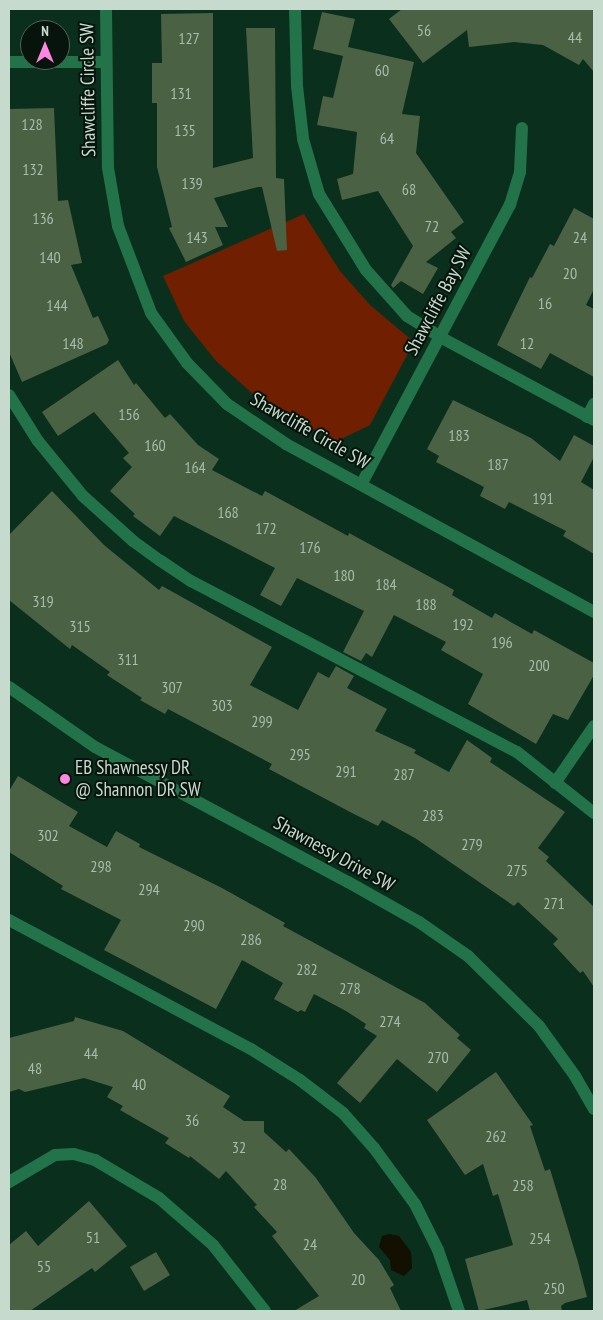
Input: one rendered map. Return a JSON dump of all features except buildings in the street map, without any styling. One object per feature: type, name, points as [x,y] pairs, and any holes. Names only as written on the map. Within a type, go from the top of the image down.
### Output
[{"type":"street","name":"Shawcliffe Circle SW","points":[[106,9],[108,168],[112,200],[126,254],[151,313],[187,363],[227,404],[286,444],[362,483],[594,612]]},
{"type":"street","points":[[295,9],[297,86],[303,139],[319,194],[366,270],[407,316],[440,337],[591,419],[594,404]]},
{"type":"street","points":[[9,62],[106,62]]},
{"type":"street","name":"Shawcliffe Bay SW","points":[[362,483],[510,205],[520,172],[522,128]]},
{"type":"street","points":[[9,395],[38,441],[83,496],[154,556],[191,581],[517,752],[594,812]]},
{"type":"street","name":"Shawnessy Drive SW","points":[[9,687],[95,746],[348,882],[419,922],[468,956],[539,1026],[576,1076],[594,1109]]},
{"type":"street","points":[[555,783],[594,726]]},
{"type":"street","points":[[9,920],[251,1049],[300,1080],[343,1113],[415,1204],[438,1250],[459,1311]]},
{"type":"street","points":[[9,1182],[55,1155],[74,1154],[95,1160],[159,1198],[214,1245],[265,1311]]},
{"type":"shaded area","points":[[304,214],[340,271],[370,305],[414,342],[370,425],[337,441],[283,414],[254,395],[216,361],[184,321],[163,276]]},
{"type":"shaded area","points":[[389,1234],[399,1236],[411,1252],[412,1268],[404,1276],[391,1270],[390,1260],[379,1247],[382,1236]]},
{"type":"place","name":"EB Shawnessy DR @ Shannon DR SW","points":[[65,779]]}]
